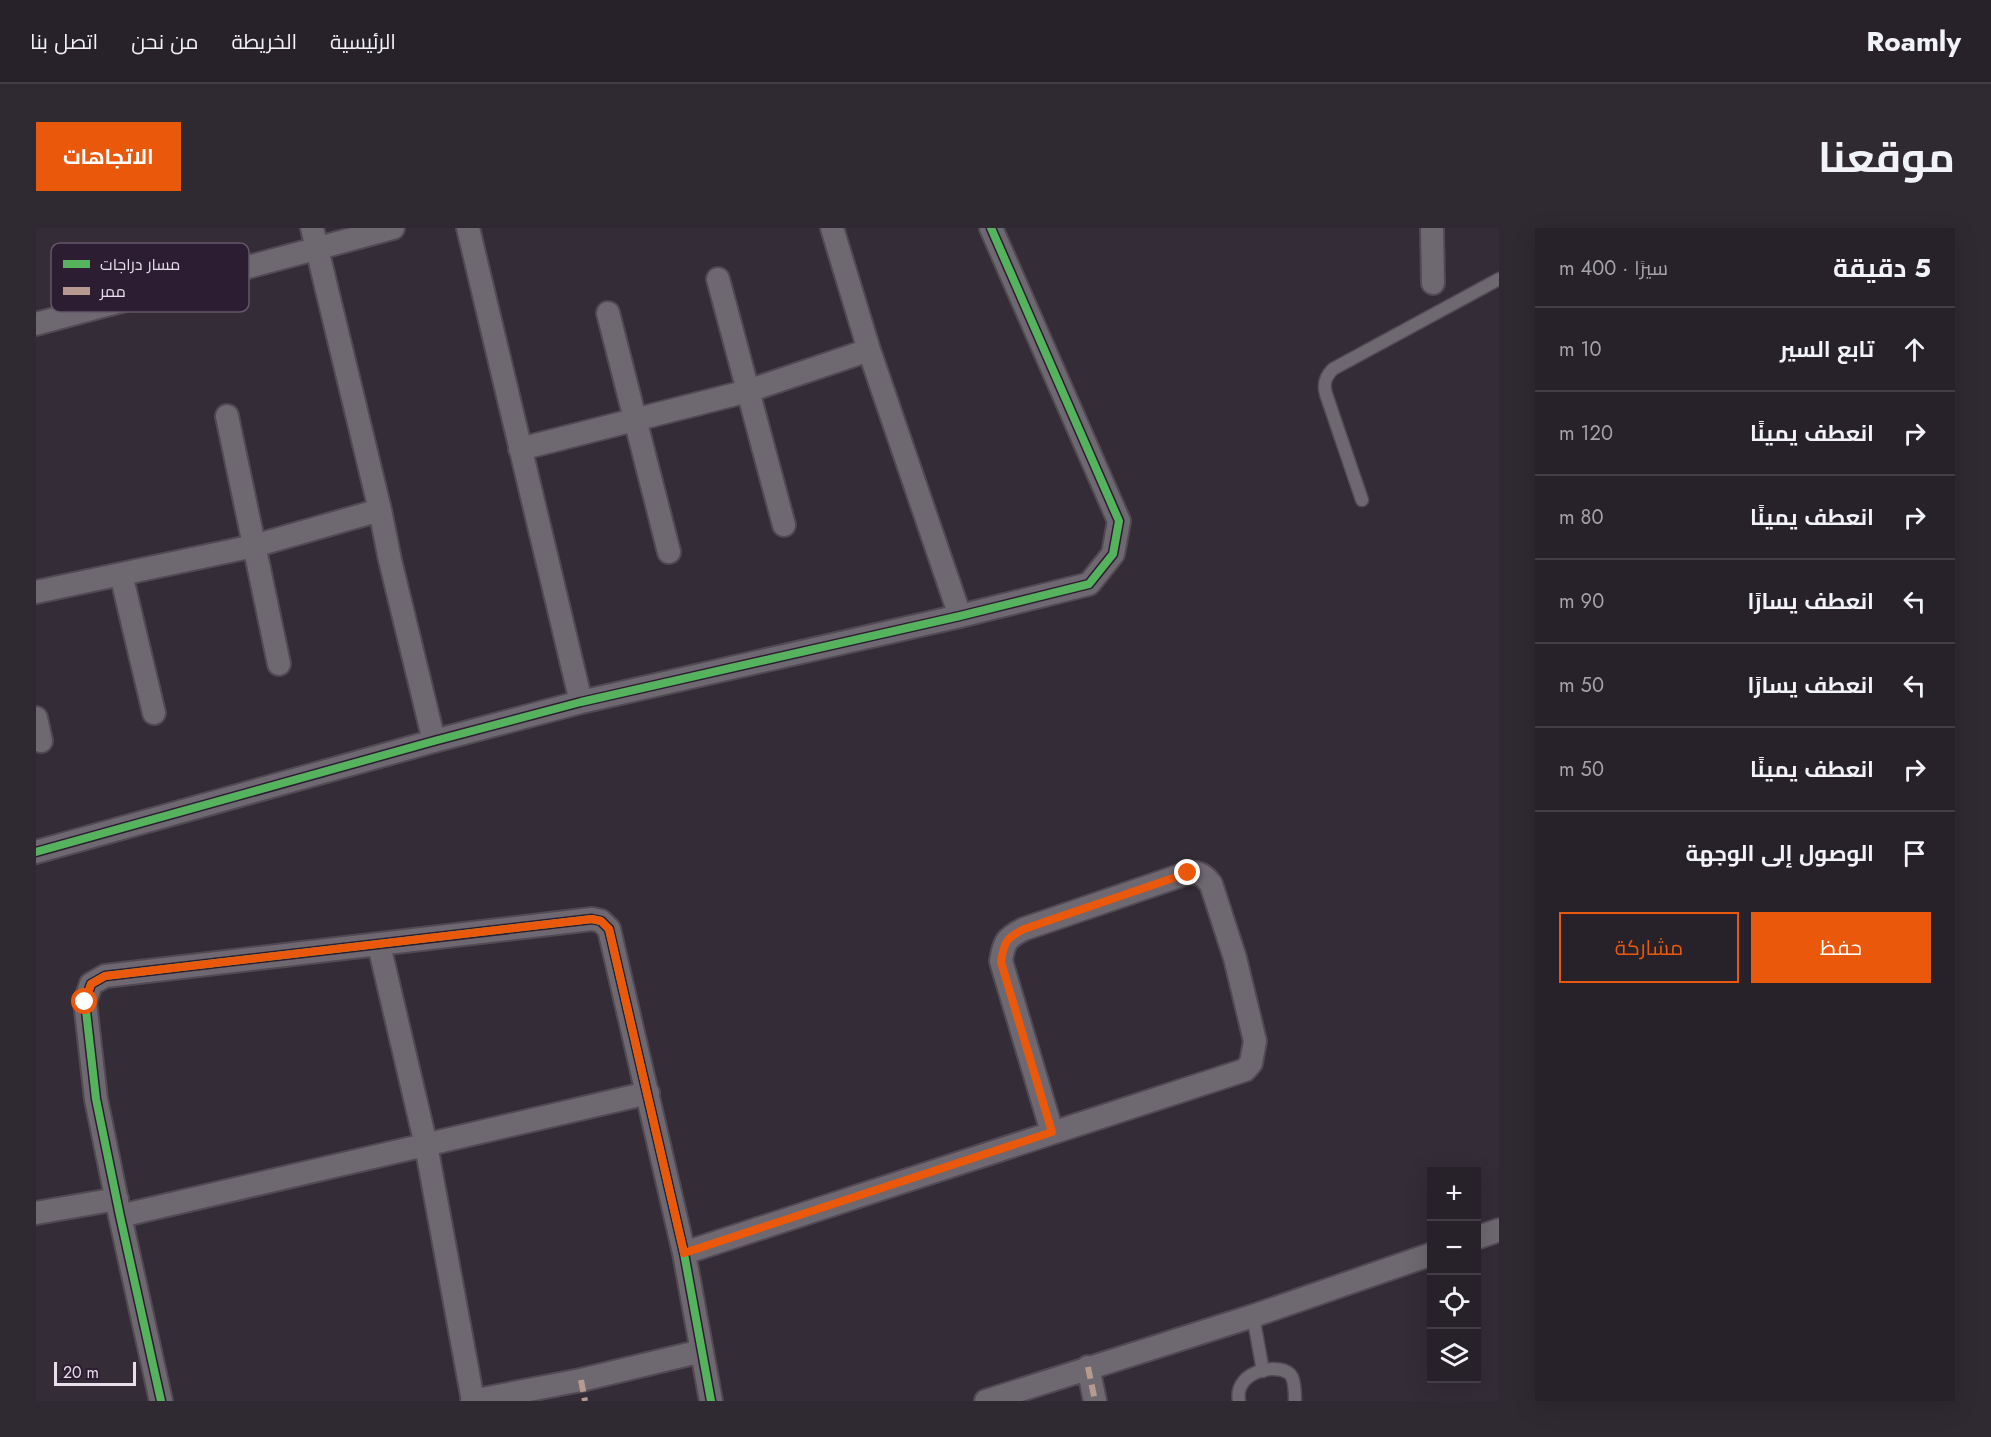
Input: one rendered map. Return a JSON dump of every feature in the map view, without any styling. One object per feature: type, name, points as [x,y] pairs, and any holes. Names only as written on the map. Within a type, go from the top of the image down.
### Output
[{"type":"street","points":[[249,258],[314,238],[393,228]]},
{"type":"street","points":[[468,228],[581,702]]},
{"type":"street","points":[[832,228],[869,350],[960,616]]},
{"type":"street","points":[[36,852],[581,702],[1089,585],[1113,554],[1119,521],[991,228]]},
{"type":"street","points":[[1432,228],[1433,283]]},
{"type":"street","points":[[314,238],[434,741]]},
{"type":"street","points":[[718,279],[784,525]]},
{"type":"street","points":[[36,324],[75,312]]},
{"type":"street","points":[[608,313],[669,552]]},
{"type":"street","points":[[520,449],[748,391],[869,350]]},
{"type":"street","points":[[227,416],[279,664]]},
{"type":"street","points":[[36,592],[254,546],[380,510]]},
{"type":"street","points":[[121,574],[154,713]]},
{"type":"street","points":[[36,718],[41,741]]},
{"type":"street","points":[[684,1253],[1245,1070],[1251,1063],[1255,1041],[1235,957],[1211,884],[1204,876],[1197,872],[1188,873],[1024,929],[1010,935],[1003,946],[1001,962],[1052,1132]]},
{"type":"street","points":[[161,1401],[96,1099],[85,1002],[91,984],[105,976],[592,919],[601,921],[609,929],[684,1253],[711,1401]]},
{"type":"street","points":[[379,945],[426,1145],[473,1401],[583,1390],[702,1351]]},
{"type":"street","points":[[36,1213],[118,1208],[426,1145],[648,1093]]},
{"type":"street","points":[[1481,1236],[1499,1230]]},
{"type":"street","points":[[986,1401],[1253,1316],[1427,1255]]},
{"type":"street","points":[[1088,1367],[1095,1401]]},
{"type":"lane","points":[[1362,500],[1324,388],[1327,374],[1499,279]]},
{"type":"lane","points":[[1253,1316],[1263,1371]]},
{"type":"lane","points":[[1239,1401],[1240,1384],[1246,1377],[1263,1371],[1281,1369],[1293,1378],[1295,1401]]},
{"type":"marked path","points":[[1088,1367],[1095,1401]]},
{"type":"marked path","points":[[581,1380],[585,1401]]},
{"type":"cycle path","points":[[36,852],[581,702],[960,616],[1089,584],[1113,554],[1119,521],[991,228]]},
{"type":"cycle path","points":[[161,1401],[96,1099],[85,1002],[91,984],[105,976],[592,919],[601,921],[609,929],[684,1253],[711,1401]]},
{"type":"route","points":[[85,1002],[91,984],[105,976],[592,919],[601,921],[609,929],[684,1253],[1052,1132],[1001,962],[1003,946],[1010,935],[1024,929],[1188,873]]}]
